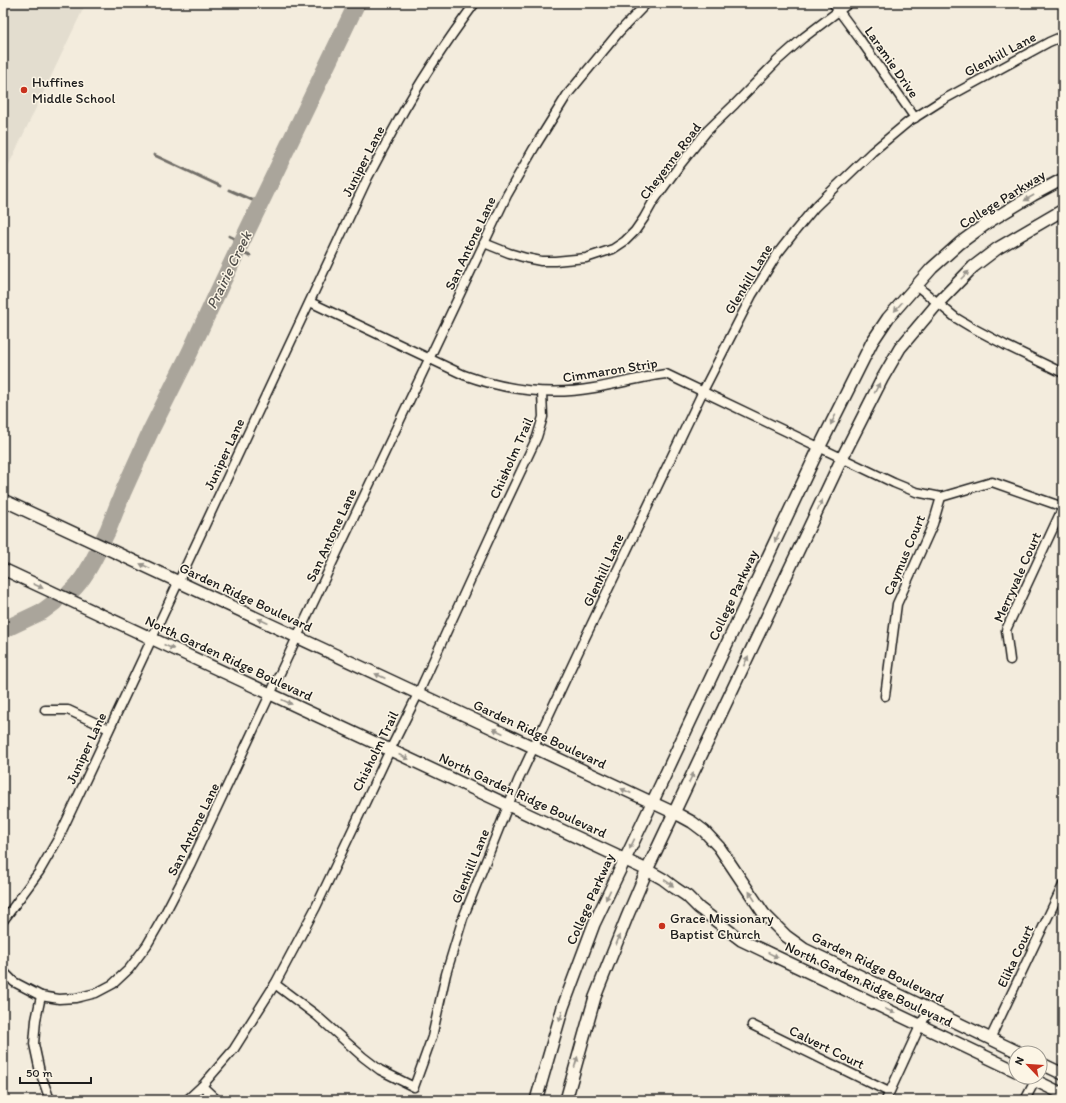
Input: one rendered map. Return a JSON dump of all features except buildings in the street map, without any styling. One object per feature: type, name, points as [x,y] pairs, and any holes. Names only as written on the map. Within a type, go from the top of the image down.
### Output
[{"type":"main road","name":"College Parkway","points":[[536,1100],[563,1007],[594,924],[819,448],[872,342],[888,318],[932,268],[960,243],[990,221],[1063,179]]},
{"type":"main road","points":[[566,1100],[596,997],[647,870],[842,458],[882,379],[900,348],[938,303],[973,267],[998,248],[1063,210]]},
{"type":"main road","name":"Garden Ridge Boulevard","points":[[3,500],[692,822],[704,831],[720,847],[764,914],[786,936],[804,949],[1008,1047]]},
{"type":"main road","name":"North Garden Ridge Boulevard","points":[[3,570],[647,870],[675,888],[741,940],[1008,1067]]},
{"type":"main road","points":[[1048,1073],[1063,1074]]},
{"type":"main road","points":[[1048,1081],[1063,1094]]},
{"type":"street","name":"Juniper Lane","points":[[3,921],[39,872],[58,839],[368,177],[397,122],[428,71],[475,3]]},
{"type":"street","name":"San Antone Lane","points":[[3,971],[14,982],[41,996],[59,999],[76,998],[96,993],[113,984],[129,969],[147,945],[162,920],[190,865],[506,195],[567,95],[619,32],[647,3]]},
{"type":"street","name":"Laramie Drive","points":[[833,3],[915,118]]},
{"type":"street","name":"Cheyenne Road","points":[[484,243],[509,253],[542,261],[586,258],[613,249],[635,232],[653,202],[707,131],[736,104],[777,61],[803,38],[849,3]]},
{"type":"street","name":"Glenhill Lane","points":[[275,984],[316,1015],[363,1057],[380,1070],[414,1087],[432,1037],[446,974],[463,918],[508,806],[533,748],[703,391],[752,295],[778,253],[815,207],[872,152],[908,122],[941,101],[1049,42],[1063,36]]},
{"type":"street","points":[[917,286],[956,318],[971,327],[1063,373]]},
{"type":"street","name":"Cimmaron Strip","points":[[310,302],[464,374],[482,381],[521,389],[542,392],[567,392],[666,374],[894,483],[916,492],[941,497]]},
{"type":"street","name":"Chisholm Trail","points":[[187,1100],[202,1086],[234,1049],[275,984],[316,907],[418,694],[537,437],[543,417],[542,392]]},
{"type":"street","points":[[941,497],[992,482],[1063,507]]},
{"type":"street","name":"Caymus Court","points":[[885,696],[897,604],[933,524],[941,497]]},
{"type":"street","name":"Merryvale Court","points":[[1010,660],[1006,630],[1063,507]]},
{"type":"street","points":[[45,710],[68,710],[109,729]]},
{"type":"street","name":"Elika Court","points":[[990,1039],[1063,885]]},
{"type":"street","points":[[41,996],[36,1020],[34,1044],[40,1072],[50,1100]]},
{"type":"street","points":[[886,1100],[920,1026],[929,1010]]},
{"type":"street","name":"Calvert Court","points":[[752,1025],[890,1092]]},
{"type":"street","points":[[1025,1100],[1031,1085]]},
{"type":"street","points":[[202,1086],[217,1100]]},
{"type":"shaded area","name":"Huffines Middle School","points":[[3,3],[86,3],[3,177]]},
{"type":"waterway","name":"Prairie Creek","points":[[104,538],[151,430],[190,352],[357,3]]},
{"type":"waterway","points":[[154,155],[220,186]]},
{"type":"waterway","points":[[229,190],[261,204]]},
{"type":"waterway","points":[[229,236],[242,242]]},
{"type":"waterway","points":[[238,251],[250,256]]},
{"type":"waterway","name":"Prairie Creek","points":[[70,592],[89,569],[97,553]]},
{"type":"waterway","name":"Prairie Creek","points":[[3,630],[43,611],[55,602]]},
{"type":"place","name":"Huffines Middle School","points":[[24,90]]},
{"type":"place","name":"Grace Missionary Baptist Church","points":[[662,926]]}]
